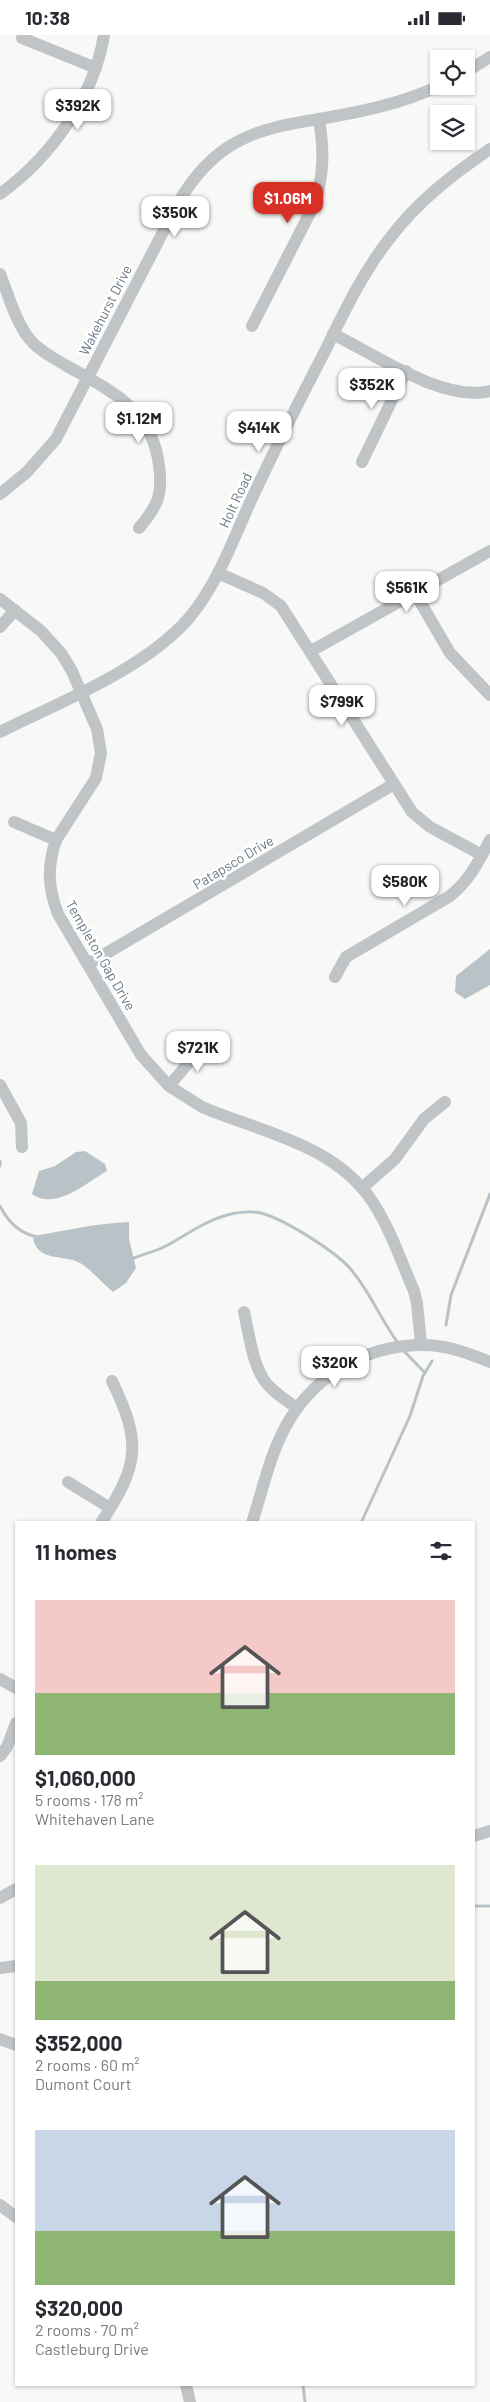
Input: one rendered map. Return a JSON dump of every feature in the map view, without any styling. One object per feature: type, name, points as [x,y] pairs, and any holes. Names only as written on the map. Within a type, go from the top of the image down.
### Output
[{"type":"street","points":[[0,193],[22,176],[57,138],[79,104],[96,68],[104,35]]},
{"type":"street","points":[[22,38],[96,68]]},
{"type":"street","points":[[475,66],[490,57]]},
{"type":"street","name":"Wakehurst Drive","points":[[0,494],[27,472],[43,455],[68,418],[178,203],[200,171],[234,143],[261,131],[386,106],[430,89]]},
{"type":"street","points":[[252,326],[315,203],[324,159],[319,119]]},
{"type":"street","name":"Holt Road","points":[[0,732],[124,669],[167,640],[200,603],[218,573],[273,454],[353,295],[390,237],[422,202],[442,184],[490,149]]},
{"type":"street","points":[[0,274],[21,325],[31,341],[47,355],[118,395],[137,413],[155,446],[160,471],[159,495],[156,506],[139,528]]},
{"type":"street","points":[[333,334],[448,390],[472,393],[490,391]]},
{"type":"street","points":[[362,462],[406,371]]},
{"type":"street","points":[[311,651],[490,551]]},
{"type":"street","points":[[218,573],[274,599],[288,615],[409,808],[420,819],[482,855]]},
{"type":"street","points":[[415,593],[450,653],[490,695]]},
{"type":"street","name":"Templeton Gap Drive","points":[[0,599],[52,641],[72,671],[98,729],[101,744],[101,761],[96,779],[56,840],[49,865],[49,888],[58,914],[141,1055],[169,1086],[202,1107],[300,1144],[323,1155],[340,1167],[362,1188],[380,1215],[414,1291],[421,1345]]},
{"type":"street","points":[[0,627],[15,610]]},
{"type":"street","name":"Patapsco Drive","points":[[88,964],[394,784]]},
{"type":"street","points":[[14,822],[56,840]]},
{"type":"street","points":[[335,977],[346,957],[461,887],[490,840]]},
{"type":"street","points":[[169,1086],[206,1042]]},
{"type":"street","points":[[0,1085],[21,1123],[22,1147]]},
{"type":"street","points":[[362,1188],[395,1159],[424,1119],[445,1102]]},
{"type":"street","points":[[244,1312],[258,1365],[264,1379],[273,1390],[297,1408]]},
{"type":"street","points":[[253,1521],[282,1436],[297,1408],[321,1381],[347,1363],[377,1352],[421,1345],[449,1348],[490,1362]]},
{"type":"street","points":[[102,1521],[126,1480],[133,1452],[130,1422],[112,1381]]},
{"type":"street","points":[[68,1482],[110,1508]]},
{"type":"street","points":[[0,1679],[15,1687]]},
{"type":"street","points":[[0,1756],[7,1747],[15,1726]]},
{"type":"street","points":[[475,1835],[490,1831]]},
{"type":"street","points":[[0,1898],[15,1890]]},
{"type":"street","points":[[0,1968],[15,1966]]},
{"type":"street","points":[[0,2039],[15,2045]]},
{"type":"street","points":[[0,2205],[15,2216]]},
{"type":"street","points":[[186,2386],[190,2402]]},
{"type":"shaded area","points":[[490,949],[490,985],[465,999],[455,992],[456,976]]},
{"type":"shaded area","points":[[85,1151],[105,1164],[107,1171],[80,1188],[60,1197],[50,1199],[32,1194],[39,1171],[55,1166],[76,1152]]},
{"type":"shaded area","points":[[129,1222],[129,1239],[136,1268],[126,1283],[113,1292],[80,1263],[45,1254],[39,1250],[35,1245],[33,1236],[93,1226]]},
{"type":"waterway","points":[[0,1161],[0,1166]]},
{"type":"waterway","points":[[446,1325],[451,1295],[490,1194]]},
{"type":"waterway","points":[[0,1206],[15,1226],[26,1233],[38,1237]]},
{"type":"waterway","points":[[129,1257],[134,1258],[162,1248],[203,1225],[231,1214],[253,1212],[271,1216],[297,1229],[346,1264],[365,1289],[398,1343]]},
{"type":"waterway","points":[[403,1350],[425,1373]]},
{"type":"waterway","points":[[362,1521],[410,1416],[423,1376],[432,1361]]},
{"type":"waterway","points":[[475,1906],[490,1906]]},
{"type":"waterway","points":[[303,2386],[305,2402]]}]
